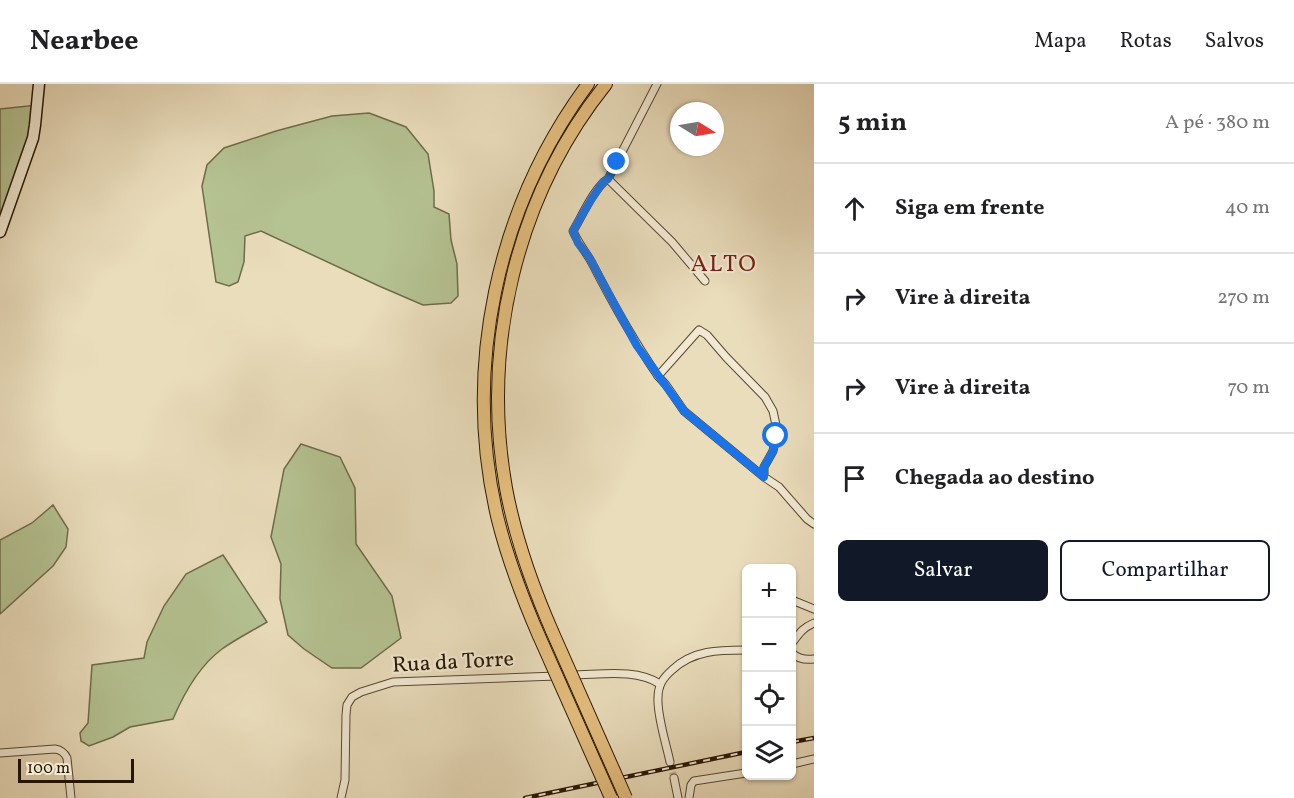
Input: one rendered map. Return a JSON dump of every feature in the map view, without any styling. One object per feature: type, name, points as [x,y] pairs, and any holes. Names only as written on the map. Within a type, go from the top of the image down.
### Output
[{"type":"highway","points":[[588,84],[552,139],[521,204],[503,257],[487,343],[484,375],[485,423],[492,487],[508,557],[539,636],[611,798]]},
{"type":"highway","points":[[606,84],[582,116],[557,158],[525,231],[507,299],[501,338],[498,405],[506,487],[521,551],[552,631],[627,798]]},
{"type":"street","points":[[0,232],[33,138],[39,84]]},
{"type":"street","points":[[657,84],[608,179],[603,182],[573,231],[637,346],[684,411],[778,487],[813,521]]},
{"type":"street","points":[[608,179],[672,242],[705,281]]},
{"type":"street","points":[[658,376],[699,330],[707,335],[765,397],[772,411],[776,436],[773,451],[764,467],[764,477]]},
{"type":"street","points":[[796,602],[814,609]]},
{"type":"street","points":[[796,637],[804,627],[814,622]]},
{"type":"street","points":[[670,762],[659,711],[660,684],[675,667],[703,652],[742,650]]},
{"type":"street","points":[[796,657],[814,658]]},
{"type":"street","name":"Rua da Torre","points":[[341,798],[345,780],[347,705],[352,697],[360,692],[393,682],[485,677],[632,674],[660,684]]},
{"type":"street","points":[[0,753],[60,750],[65,754],[68,762],[70,798]]},
{"type":"street","points":[[796,763],[814,759]]},
{"type":"street","points":[[689,798],[694,781],[742,774]]},
{"type":"street","points":[[674,778],[678,798]]},
{"type":"green space","points":[[37,105],[0,232],[0,109]]},
{"type":"green space","points":[[369,113],[406,127],[428,154],[434,207],[449,214],[451,240],[457,264],[458,296],[451,303],[423,305],[261,231],[245,236],[244,262],[238,282],[229,286],[216,282],[202,186],[207,165],[224,148],[276,131],[332,116]]},
{"type":"green space","points":[[301,444],[340,457],[355,488],[356,544],[392,596],[401,638],[361,668],[332,668],[288,635],[280,599],[281,564],[271,537],[284,469]]},
{"type":"green space","points":[[53,505],[68,529],[66,547],[53,566],[0,614],[0,540],[32,523]]},
{"type":"green space","points":[[223,555],[267,622],[227,645],[206,663],[187,690],[173,719],[130,727],[113,737],[89,746],[81,741],[80,733],[88,723],[92,665],[144,658],[147,642],[164,606],[186,574]]},
{"type":"tunnel","points":[[670,762],[674,778]]},
{"type":"railway","points":[[796,741],[814,738]]},
{"type":"railway","points":[[525,798],[742,753]]},
{"type":"district","name":"ALTO","points":[[724,265]]},
{"type":"route","points":[[617,162],[573,231],[637,346],[684,411],[764,477],[764,467],[773,451],[776,436]]}]
